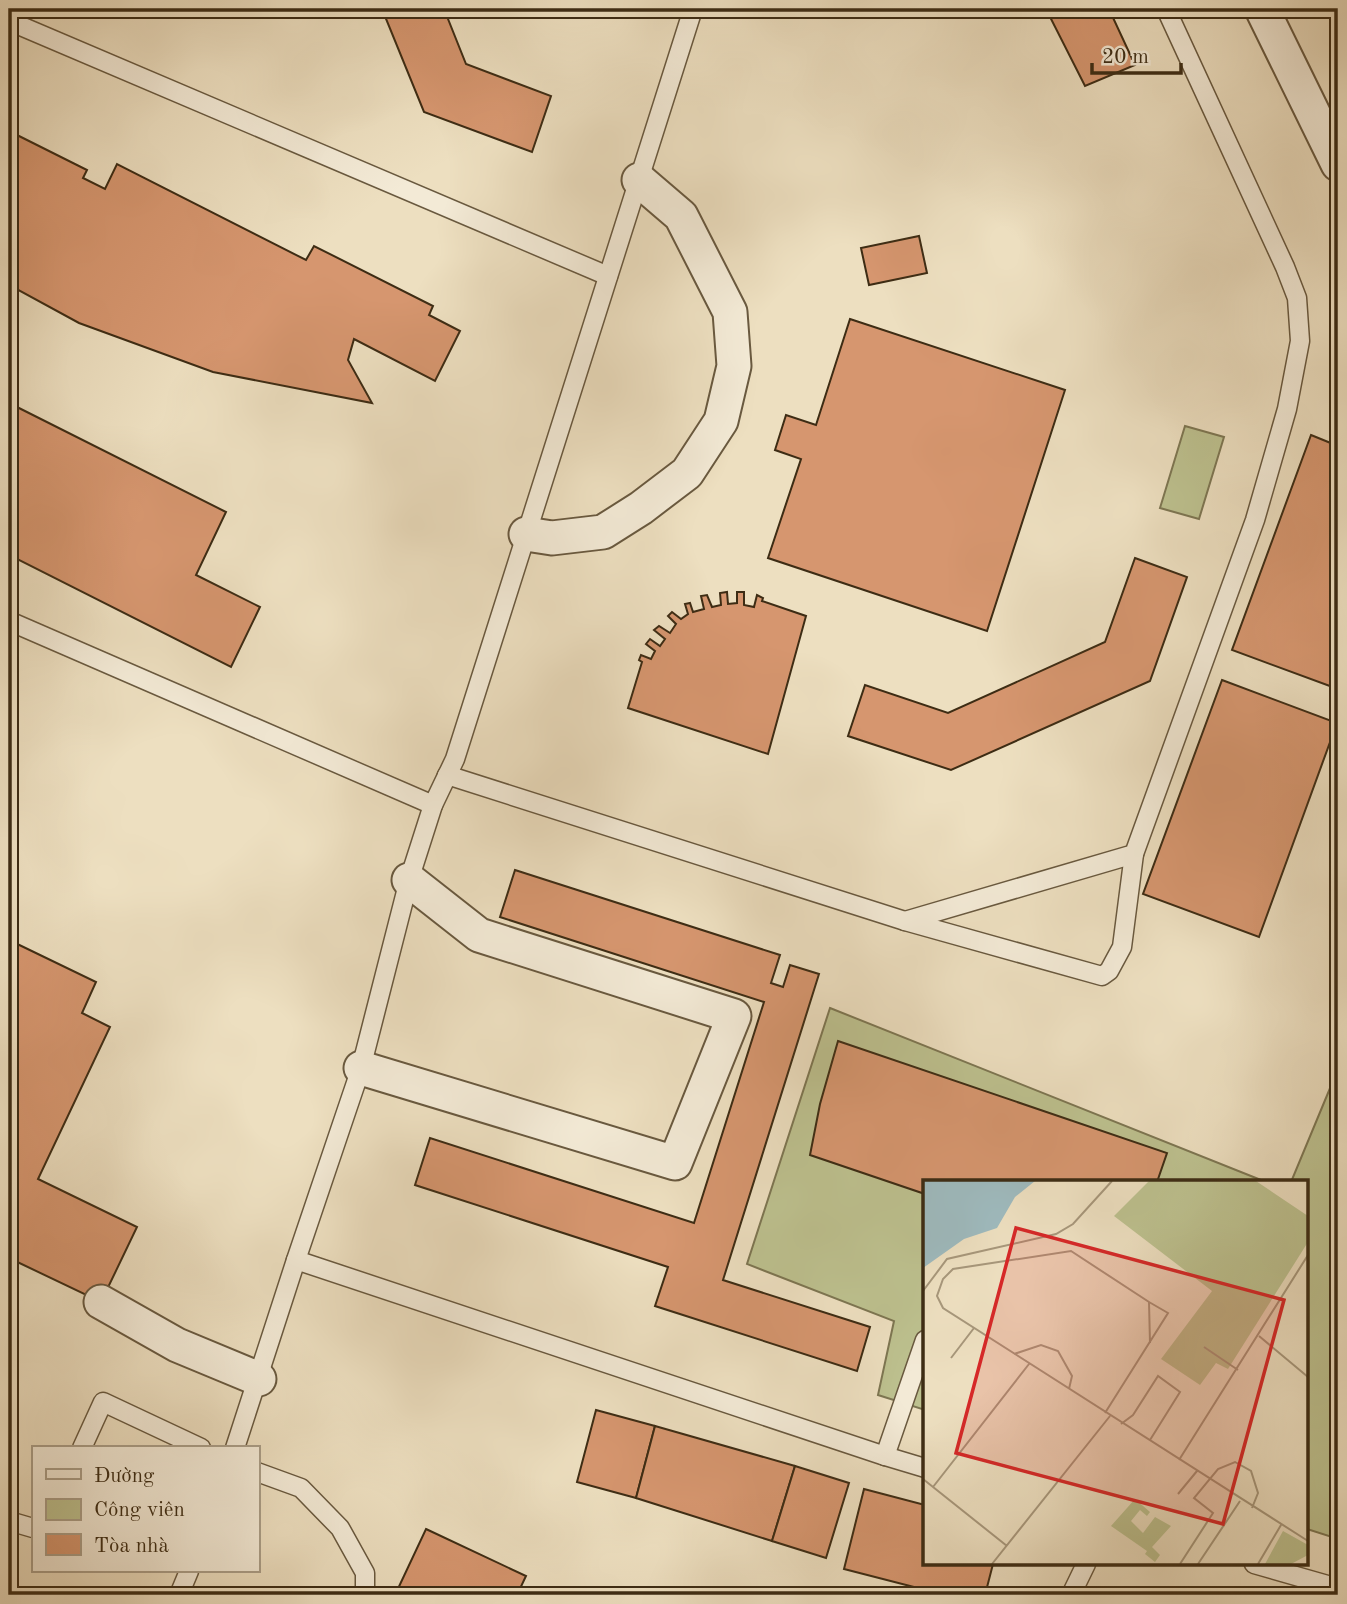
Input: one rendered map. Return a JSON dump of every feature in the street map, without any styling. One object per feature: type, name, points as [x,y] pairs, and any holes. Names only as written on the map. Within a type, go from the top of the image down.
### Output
[{"type":"street","points":[[1262,9],[1338,164]]},
{"type":"street","points":[[526,534],[552,538],[603,532],[641,508],[687,473],[721,421],[734,366],[730,312],[681,216],[639,180]]},
{"type":"street","points":[[361,1068],[675,1163],[734,1016],[479,935],[409,880]]},
{"type":"street","points":[[101,1302],[177,1345],[259,1379]]},
{"type":"lane","points":[[236,1446],[361,1068],[409,880],[433,805],[455,759],[693,9]]},
{"type":"lane","points":[[447,775],[905,921],[1102,976],[1109,971],[1122,947],[1134,854],[1255,520],[1287,409],[1300,341],[1297,298],[1289,278],[1166,9]]},
{"type":"lane","points":[[9,21],[608,276]]},
{"type":"lane","points":[[9,621],[433,805]]},
{"type":"lane","points":[[905,921],[1134,854]]},
{"type":"lane","points":[[296,1260],[923,1467]]},
{"type":"lane","points":[[885,1456],[923,1346]]},
{"type":"lane","points":[[83,1446],[103,1402],[197,1446]]},
{"type":"lane","points":[[259,1473],[301,1488],[340,1528],[365,1573],[365,1595]]},
{"type":"lane","points":[[9,1521],[32,1528]]},
{"type":"lane","points":[[1072,1595],[1085,1566]]},
{"type":"lane","points":[[1261,1566],[1338,1588]]},
{"type":"lane","points":[[179,1595],[189,1572]]},
{"type":"green space","points":[[1185,426],[1224,437],[1199,519],[1160,508]]},
{"type":"green space","points":[[830,1008],[1261,1180],[923,1180],[923,1409],[878,1395],[894,1321],[747,1264]]},
{"type":"green space","points":[[1338,1069],[1338,1539],[1308,1529],[1308,1180],[1292,1180]]},
{"type":"building","points":[[382,9],[444,9],[466,64],[551,96],[532,152],[424,112]]},
{"type":"building","points":[[1046,9],[1109,9],[1135,65],[1085,86]]},
{"type":"building","points":[[9,131],[87,170],[83,178],[105,189],[117,164],[306,260],[314,246],[433,306],[429,315],[460,331],[435,381],[354,339],[348,360],[372,403],[213,372],[79,323],[9,285]]},
{"type":"building","points":[[919,236],[927,273],[869,285],[861,248]]},
{"type":"building","points":[[850,319],[1065,390],[987,631],[768,558],[801,459],[775,450],[786,415],[816,425]]},
{"type":"building","points":[[9,403],[226,512],[196,575],[260,607],[231,667],[9,555]]},
{"type":"building","points":[[1311,435],[1338,446],[1338,689],[1232,650]]},
{"type":"building","points":[[1135,558],[1187,577],[1150,681],[951,770],[848,736],[865,685],[948,713],[1105,642]]},
{"type":"building","points":[[727,592],[728,604],[737,603],[737,592],[744,592],[744,605],[754,607],[757,595],[763,598],[762,601],[806,616],[768,754],[628,708],[642,662],[639,660],[641,655],[651,659],[655,651],[646,644],[650,639],[660,646],[665,639],[654,630],[659,626],[670,633],[676,624],[668,616],[672,612],[681,619],[688,614],[685,604],[690,603],[693,612],[704,609],[701,596],[707,595],[712,607],[721,605],[720,593]]},
{"type":"building","points":[[1222,680],[1337,723],[1259,937],[1143,894]]},
{"type":"building","points":[[515,870],[780,955],[771,983],[783,987],[790,965],[819,974],[723,1280],[870,1327],[857,1371],[655,1306],[668,1267],[415,1185],[430,1138],[694,1223],[764,1002],[500,917]]},
{"type":"building","points":[[9,940],[96,982],[82,1013],[110,1027],[38,1179],[137,1227],[101,1302],[9,1258]]},
{"type":"building","points":[[838,1041],[1167,1153],[1158,1180],[923,1180],[923,1193],[810,1155],[820,1104]]},
{"type":"building","points":[[596,1410],[655,1426],[636,1498],[577,1482]]},
{"type":"building","points":[[655,1426],[795,1466],[772,1541],[636,1498]]},
{"type":"building","points":[[795,1466],[849,1483],[826,1558],[772,1541]]},
{"type":"building","points":[[864,1489],[923,1504],[923,1566],[992,1566],[985,1595],[945,1595],[844,1569]]},
{"type":"building","points":[[426,1529],[526,1576],[517,1595],[395,1595]]}]
